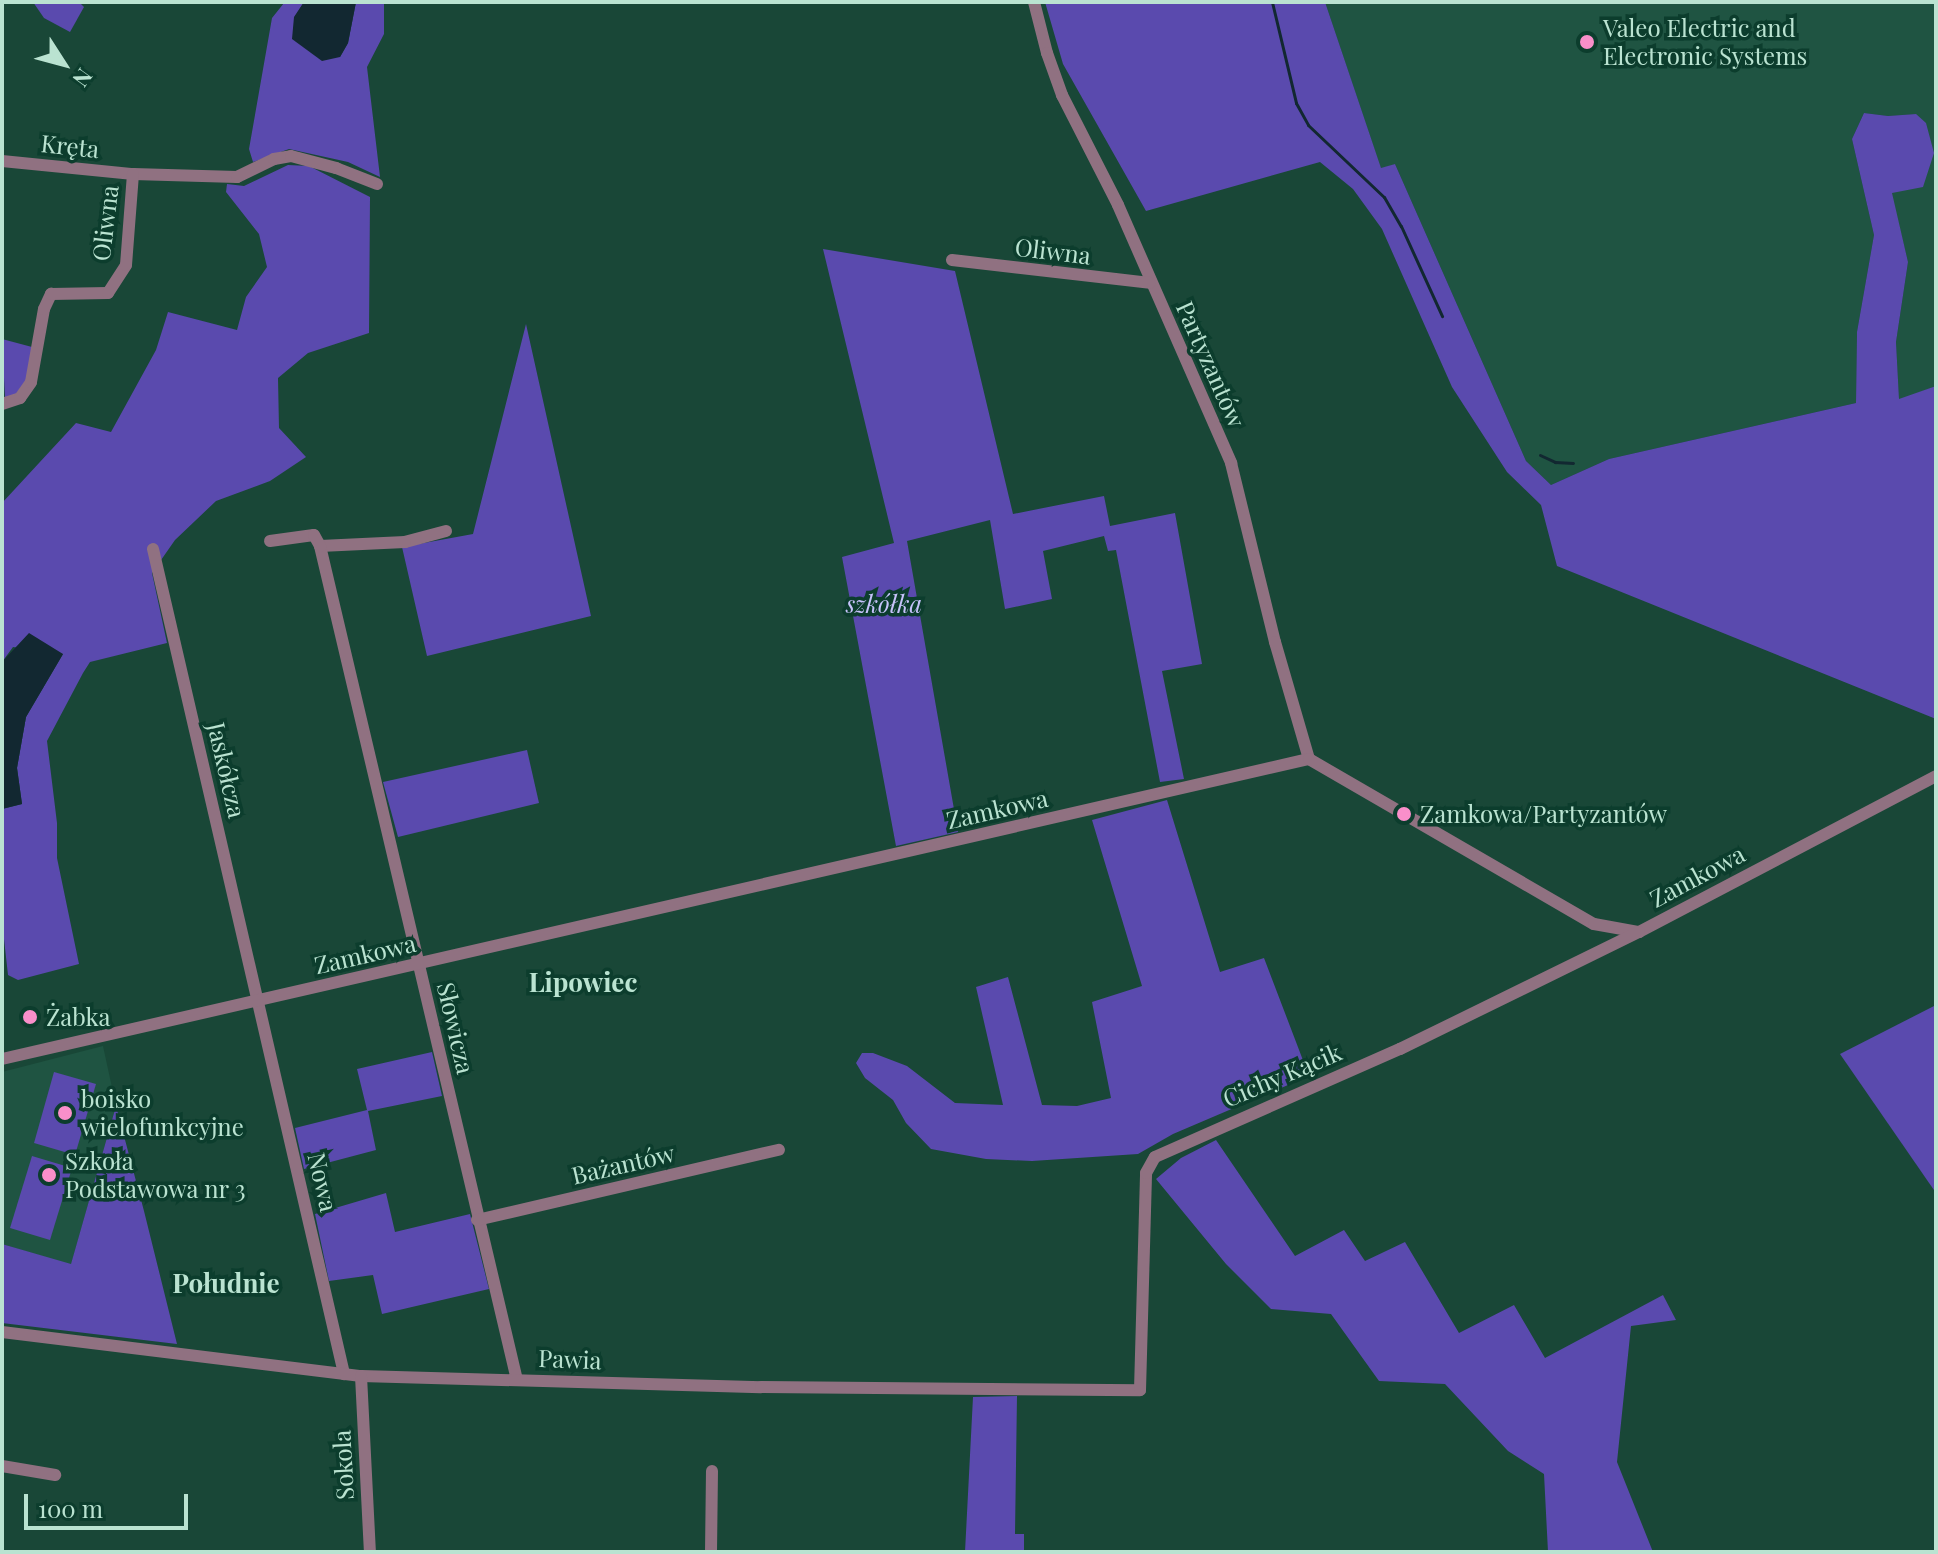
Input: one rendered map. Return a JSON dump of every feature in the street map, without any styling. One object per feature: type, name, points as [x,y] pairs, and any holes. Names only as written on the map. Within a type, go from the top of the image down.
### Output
[{"type":"street","name":"Partyzantów","points":[[1034,2],[1062,95],[1118,205],[1231,463],[1275,642],[1309,759]]},
{"type":"street","name":"Oliwna","points":[[2,404],[20,398],[31,382],[44,309],[51,294],[108,293],[126,265],[133,174],[237,177],[274,159],[291,156],[336,168],[377,184]]},
{"type":"street","name":"Kręta","points":[[2,161],[133,174]]},
{"type":"street","name":"Oliwna","points":[[952,260],[1150,283]]},
{"type":"street","points":[[270,541],[314,535],[320,546],[405,542],[446,531]]},
{"type":"street","name":"Słowicza","points":[[320,546],[517,1380]]},
{"type":"street","name":"Jaskółcza","points":[[153,549],[258,1001]]},
{"type":"street","name":"Zamkowa","points":[[2,1059],[1309,759],[1594,924],[1639,932],[1936,776]]},
{"type":"street","name":"Cichy Kącik","points":[[1140,1390],[1146,1173],[1155,1157],[1400,1049],[1639,932]]},
{"type":"street","name":"Nowa","points":[[258,1001],[344,1374]]},
{"type":"street","name":"Bażantów","points":[[477,1220],[779,1150]]},
{"type":"street","name":"Pawia","points":[[2,1332],[204,1360],[361,1376],[1140,1390]]},
{"type":"street","name":"Sokola","points":[[361,1376],[370,1552]]},
{"type":"street","points":[[2,1466],[55,1475]]},
{"type":"street","points":[[711,1552],[712,1471]]},
{"type":"shaded area","points":[[1325,2],[1936,2],[1936,386],[1899,400],[1896,342],[1908,262],[1891,193],[1916,114],[1888,116],[1864,113],[1852,139],[1874,235],[1857,332],[1856,403],[1609,459],[1551,485],[1526,461],[1395,164],[1381,169]]},
{"type":"shaded area","name":"Szkoła Podstawowa nr 3","points":[[103,1046],[116,1106],[71,1265],[2,1244],[2,1072]]},
{"type":"green space","points":[[33,2],[79,2],[84,7],[70,32],[44,18]]},
{"type":"green space","points":[[304,2],[294,18],[340,57],[348,43],[356,2],[384,2],[384,34],[367,67],[380,177],[348,162],[289,149],[253,162],[249,149],[272,18],[284,3]]},
{"type":"green space","points":[[1045,2],[1325,2],[1381,168],[1395,164],[1526,461],[1551,485],[1609,459],[1856,403],[1857,332],[1874,235],[1852,139],[1864,113],[1888,116],[1916,114],[1926,123],[1934,153],[1923,187],[1892,193],[1908,262],[1896,342],[1899,399],[1936,386],[1936,719],[1557,566],[1541,505],[1507,472],[1452,387],[1382,229],[1353,189],[1320,162],[1146,211],[1063,64]]},
{"type":"green space","points":[[288,165],[309,166],[370,197],[369,333],[308,353],[278,378],[279,428],[306,457],[270,481],[216,501],[175,540],[152,573],[167,643],[90,662],[83,673],[47,741],[57,823],[57,858],[79,964],[18,980],[8,975],[2,921],[2,809],[22,804],[17,768],[26,717],[63,654],[13,647],[2,662],[2,503],[76,423],[111,432],[156,350],[168,312],[237,330],[246,297],[267,267],[259,234],[226,192],[227,184],[244,186]]},
{"type":"green space","name":"szkółka","points":[[823,249],[955,271],[1013,514],[1104,496],[1110,526],[1175,513],[1202,664],[1162,671],[1184,779],[1160,782],[1116,550],[1108,551],[1104,536],[1043,551],[1052,599],[1005,609],[990,520],[907,541],[958,832],[896,846],[842,557],[894,543]]},
{"type":"green space","points":[[526,324],[591,616],[427,656],[402,547],[473,534]]},
{"type":"green space","points":[[2,339],[32,347],[27,379],[16,394],[5,398]]},
{"type":"green space","points":[[527,750],[539,803],[398,837],[383,782]]},
{"type":"green space","points":[[1167,800],[1220,972],[1264,958],[1309,1076],[1173,1134],[1138,1154],[1032,1161],[986,1159],[931,1149],[906,1123],[893,1100],[865,1078],[856,1063],[862,1053],[873,1053],[907,1066],[955,1103],[1003,1105],[976,987],[1008,977],[1042,1105],[1077,1106],[1111,1098],[1092,1002],[1142,986],[1092,820]]},
{"type":"green space","points":[[1936,1005],[1936,1193],[1840,1054]]},
{"type":"green space","points":[[432,1052],[442,1096],[368,1111],[376,1150],[304,1169],[295,1128],[367,1110],[357,1069]]},
{"type":"green space","name":"boisko wielofunkcyjne","points":[[54,1072],[96,1084],[75,1155],[34,1143]]},
{"type":"green space","points":[[116,1106],[177,1344],[2,1323],[2,1244],[71,1264]]},
{"type":"green space","points":[[1216,1140],[1295,1256],[1344,1230],[1365,1261],[1405,1242],[1459,1333],[1514,1305],[1545,1358],[1663,1295],[1676,1320],[1631,1326],[1617,1462],[1653,1552],[1548,1552],[1544,1474],[1508,1451],[1445,1384],[1379,1381],[1331,1314],[1271,1309],[1226,1264],[1156,1179],[1181,1158]]},
{"type":"green space","points":[[32,1156],[72,1168],[50,1240],[10,1228]]},
{"type":"green space","points":[[386,1193],[395,1232],[470,1214],[489,1289],[382,1314],[373,1275],[329,1281],[315,1214]]},
{"type":"green space","points":[[1017,1396],[1015,1534],[1024,1534],[1024,1552],[965,1552],[973,1397]]},
{"type":"water","points":[[304,2],[356,2],[348,43],[340,57],[322,61],[292,39],[294,17]]},
{"type":"water","points":[[29,633],[63,654],[26,717],[17,768],[22,804],[2,809],[2,662]]},
{"type":"waterway","points":[[1272,2],[1296,103],[1308,125],[1384,197],[1401,226],[1442,316]]},
{"type":"waterway","points":[[1540,455],[1555,462],[1573,463]]},
{"type":"place","name":"Valeo Electric and Electronic Systems","points":[[1587,42]]},
{"type":"place","name":"Zamkowa/Partyzantów","points":[[1404,814]]},
{"type":"place","name":"Żabka","points":[[30,1017]]},
{"type":"place","name":"boisko wielofunkcyjne","points":[[65,1113]]},
{"type":"place","name":"Szkoła Podstawowa nr 3","points":[[49,1175]]},
{"type":"district","name":"Lipowiec","points":[[583,982]]},
{"type":"district","name":"Południe","points":[[226,1283]]}]
